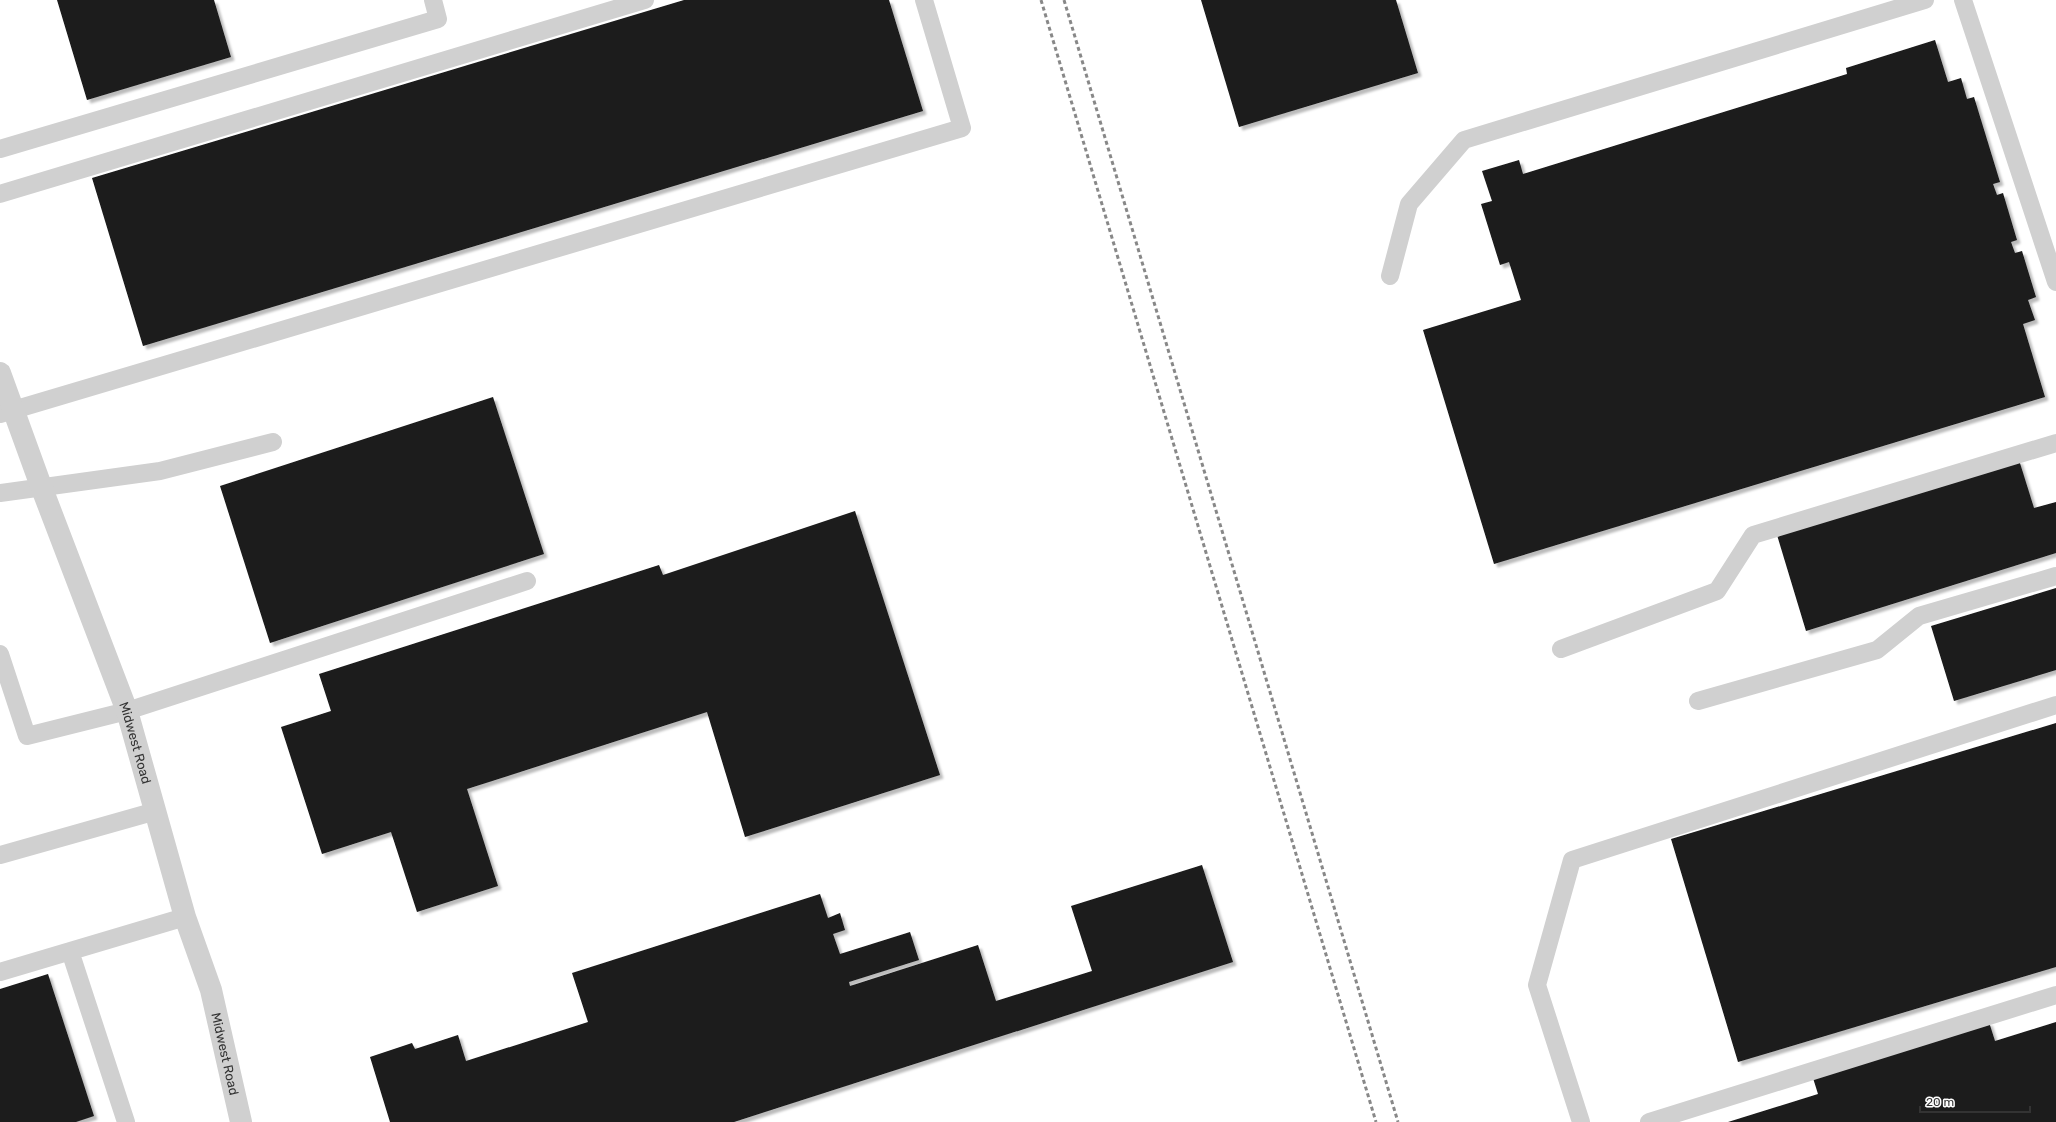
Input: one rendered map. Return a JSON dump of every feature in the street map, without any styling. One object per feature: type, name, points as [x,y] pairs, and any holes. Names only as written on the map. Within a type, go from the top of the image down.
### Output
[{"type":"street","name":"Midwest Road","points":[[0,373],[7,412],[41,486],[127,711],[185,917],[211,990],[237,1121]]},
{"type":"lane","points":[[0,149],[438,19],[433,0]]},
{"type":"lane","points":[[0,194],[645,0]]},
{"type":"lane","points":[[7,412],[962,128],[924,0]]},
{"type":"lane","points":[[1390,276],[1410,204],[1464,140],[1925,0]]},
{"type":"lane","points":[[1963,0],[2056,282]]},
{"type":"lane","points":[[0,493],[41,486],[160,471],[273,442]]},
{"type":"lane","points":[[1561,649],[1717,590],[1753,535],[2056,443]]},
{"type":"lane","points":[[1698,701],[1877,650],[1919,616],[2056,576]]},
{"type":"lane","points":[[0,654],[27,736],[127,711],[527,581]]},
{"type":"lane","points":[[1581,1122],[1537,985],[1572,860],[2056,705]]},
{"type":"lane","points":[[0,855],[156,811]]},
{"type":"lane","points":[[0,972],[185,917]]},
{"type":"lane","points":[[70,951],[126,1122]]},
{"type":"lane","points":[[1648,1122],[2056,995]]},
{"type":"building","points":[[57,0],[214,0],[231,57],[87,100]]},
{"type":"building","points":[[684,0],[889,0],[923,111],[143,346],[92,178]]},
{"type":"building","points":[[1201,0],[1396,0],[1418,73],[1239,127]]},
{"type":"building","points":[[1935,40],[1948,82],[1961,78],[1967,99],[1974,97],[2000,182],[1993,184],[1997,195],[2003,193],[2017,240],[2011,242],[2015,253],[2022,251],[2036,297],[2028,300],[2035,320],[2023,324],[2045,397],[1494,564],[1423,330],[1521,300],[1509,262],[1500,265],[1481,204],[1492,201],[1482,171],[1519,160],[1523,174],[1847,74],[1846,68]]},
{"type":"building","points":[[493,397],[544,554],[270,643],[220,486]]},
{"type":"building","points":[[2019,460],[2034,508],[2056,502],[2056,553],[1806,631],[1777,535]]},
{"type":"building","points":[[855,511],[940,775],[745,837],[707,712],[467,789],[498,886],[417,912],[391,832],[322,854],[281,727],[331,711],[319,674],[659,565],[663,575]]},
{"type":"building","points":[[2056,588],[2056,670],[1954,701],[1931,626]]},
{"type":"building","points":[[2056,723],[2056,967],[1738,1062],[1671,839]]},
{"type":"building","points":[[1202,865],[1233,962],[734,1122],[390,1122],[370,1057],[412,1043],[415,1049],[458,1035],[466,1061],[588,1022],[572,973],[820,894],[828,918],[840,913],[845,930],[833,934],[840,954],[910,932],[919,960],[849,982],[850,986],[978,945],[996,1001],[1092,971],[1071,906]]},
{"type":"building","points":[[48,974],[94,1116],[76,1122],[0,1122],[0,989]]},
{"type":"building","points":[[1989,1022],[1995,1041],[2056,1022],[2056,1122],[1728,1122],[1818,1094],[1813,1078]]},
{"type":"railway","points":[[1041,0],[1376,1122]]},
{"type":"railway","points":[[1064,0],[1398,1122]]}]
